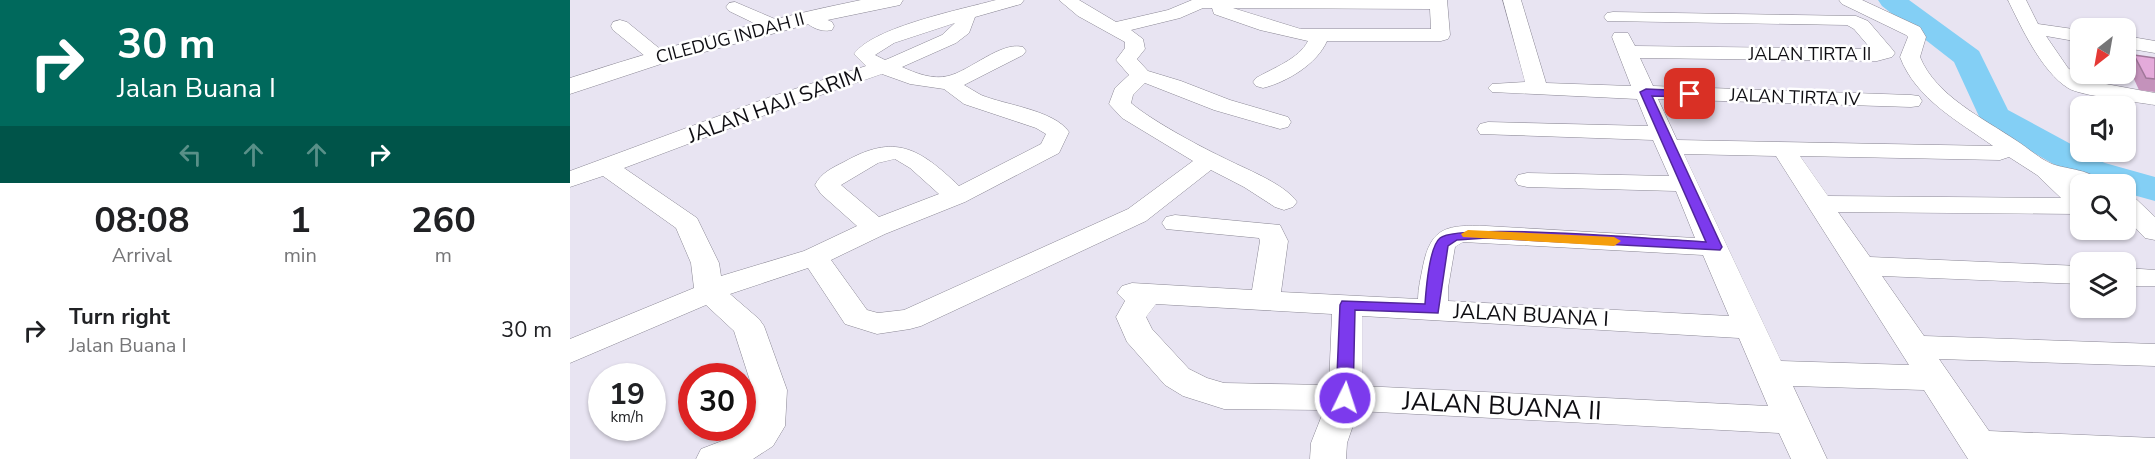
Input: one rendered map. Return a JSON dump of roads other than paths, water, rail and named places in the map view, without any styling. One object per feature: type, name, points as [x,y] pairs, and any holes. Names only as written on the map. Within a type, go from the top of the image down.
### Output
[{"type":"street","points":[[570,352],[709,292],[814,257],[875,228],[956,196],[1051,148],[1058,132],[1044,123],[972,99],[948,83],[920,80],[883,67],[868,59],[864,54],[874,44],[922,27],[1015,0]]},
{"type":"street","points":[[1068,0],[1084,12],[1134,39],[1135,49],[1126,60],[1142,75],[1174,85],[1222,105],[1280,122]]},
{"type":"street","points":[[1512,0],[1537,88]]},
{"type":"street","points":[[1820,204],[2077,206],[2076,198],[2042,169],[1944,102],[1916,72],[1910,57],[1917,37],[1913,31],[1848,0]]},
{"type":"street","points":[[2017,0],[2031,28],[2061,72],[2077,85],[2155,99]]},
{"type":"street","name":"CILEDUG INDAH II","points":[[570,86],[658,57],[774,27],[817,22],[879,1]]},
{"type":"street","points":[[1115,28],[1174,14],[1196,2],[1438,2],[1441,35],[1301,35],[1196,2]]},
{"type":"street","points":[[735,7],[774,27]]},
{"type":"street","points":[[1609,8],[1809,459]]},
{"type":"street","name":"JALAN TIRTA II","points":[[1609,8],[1850,21],[1861,25],[1885,52],[1877,55],[1628,52]]},
{"type":"street","name":"JALAN HAJI SARIM","points":[[570,180],[781,101],[883,67],[949,39],[962,29],[967,15]]},
{"type":"street","points":[[620,26],[658,57]]},
{"type":"street","points":[[2031,28],[2070,34]]},
{"type":"street","points":[[1263,81],[1309,54],[1317,46],[1319,35]]},
{"type":"street","points":[[949,39],[972,47]]},
{"type":"street","points":[[2136,44],[2155,47]]},
{"type":"street","points":[[948,83],[1016,51]]},
{"type":"street","points":[[1142,75],[1123,93],[1120,104],[1209,160],[1253,182],[1284,202]]},
{"type":"street","name":"JALAN TIRTA IV","points":[[1499,88],[1911,101]]},
{"type":"street","points":[[781,101],[792,102],[813,112]]},
{"type":"street","points":[[1488,129],[1784,150],[2000,153]]},
{"type":"street","points":[[1784,150],[1983,452],[2135,454]]},
{"type":"street","points":[[875,228],[828,185],[830,180],[879,155],[898,152],[908,157],[943,183],[956,196]]},
{"type":"street","points":[[814,257],[856,317],[878,324],[910,319],[1137,215],[1209,160]]},
{"type":"street","points":[[606,167],[688,224],[705,263],[709,292],[748,326],[770,390],[767,426],[760,436],[748,446],[714,459]]},
{"type":"street","points":[[2042,169],[2070,176]]},
{"type":"street","points":[[1527,180],[1686,184]]},
{"type":"street","points":[[2136,214],[2155,232]]},
{"type":"street","points":[[1175,223],[1270,231],[1274,241],[1266,300]]},
{"type":"street","points":[[1433,310],[1433,288],[1441,246],[1445,241],[1461,234],[1715,247]]},
{"type":"street","points":[[1861,266],[2070,275]]},
{"type":"street","name":"JALAN BUANA I","points":[[1140,293],[1750,328]]},
{"type":"street","name":"JALAN BUANA II","points":[[1140,293],[1131,317],[1138,334],[1177,377],[1196,387],[1224,396],[1345,398],[1792,420]]},
{"type":"street","points":[[1328,459],[1329,443],[1345,398],[1347,305]]},
{"type":"street","points":[[1914,347],[2155,355]]},
{"type":"street","points":[[1771,373],[1935,378]]},
{"type":"waterway","points":[[1892,0],[1968,58],[1994,116],[2092,171],[2155,189]]}]
